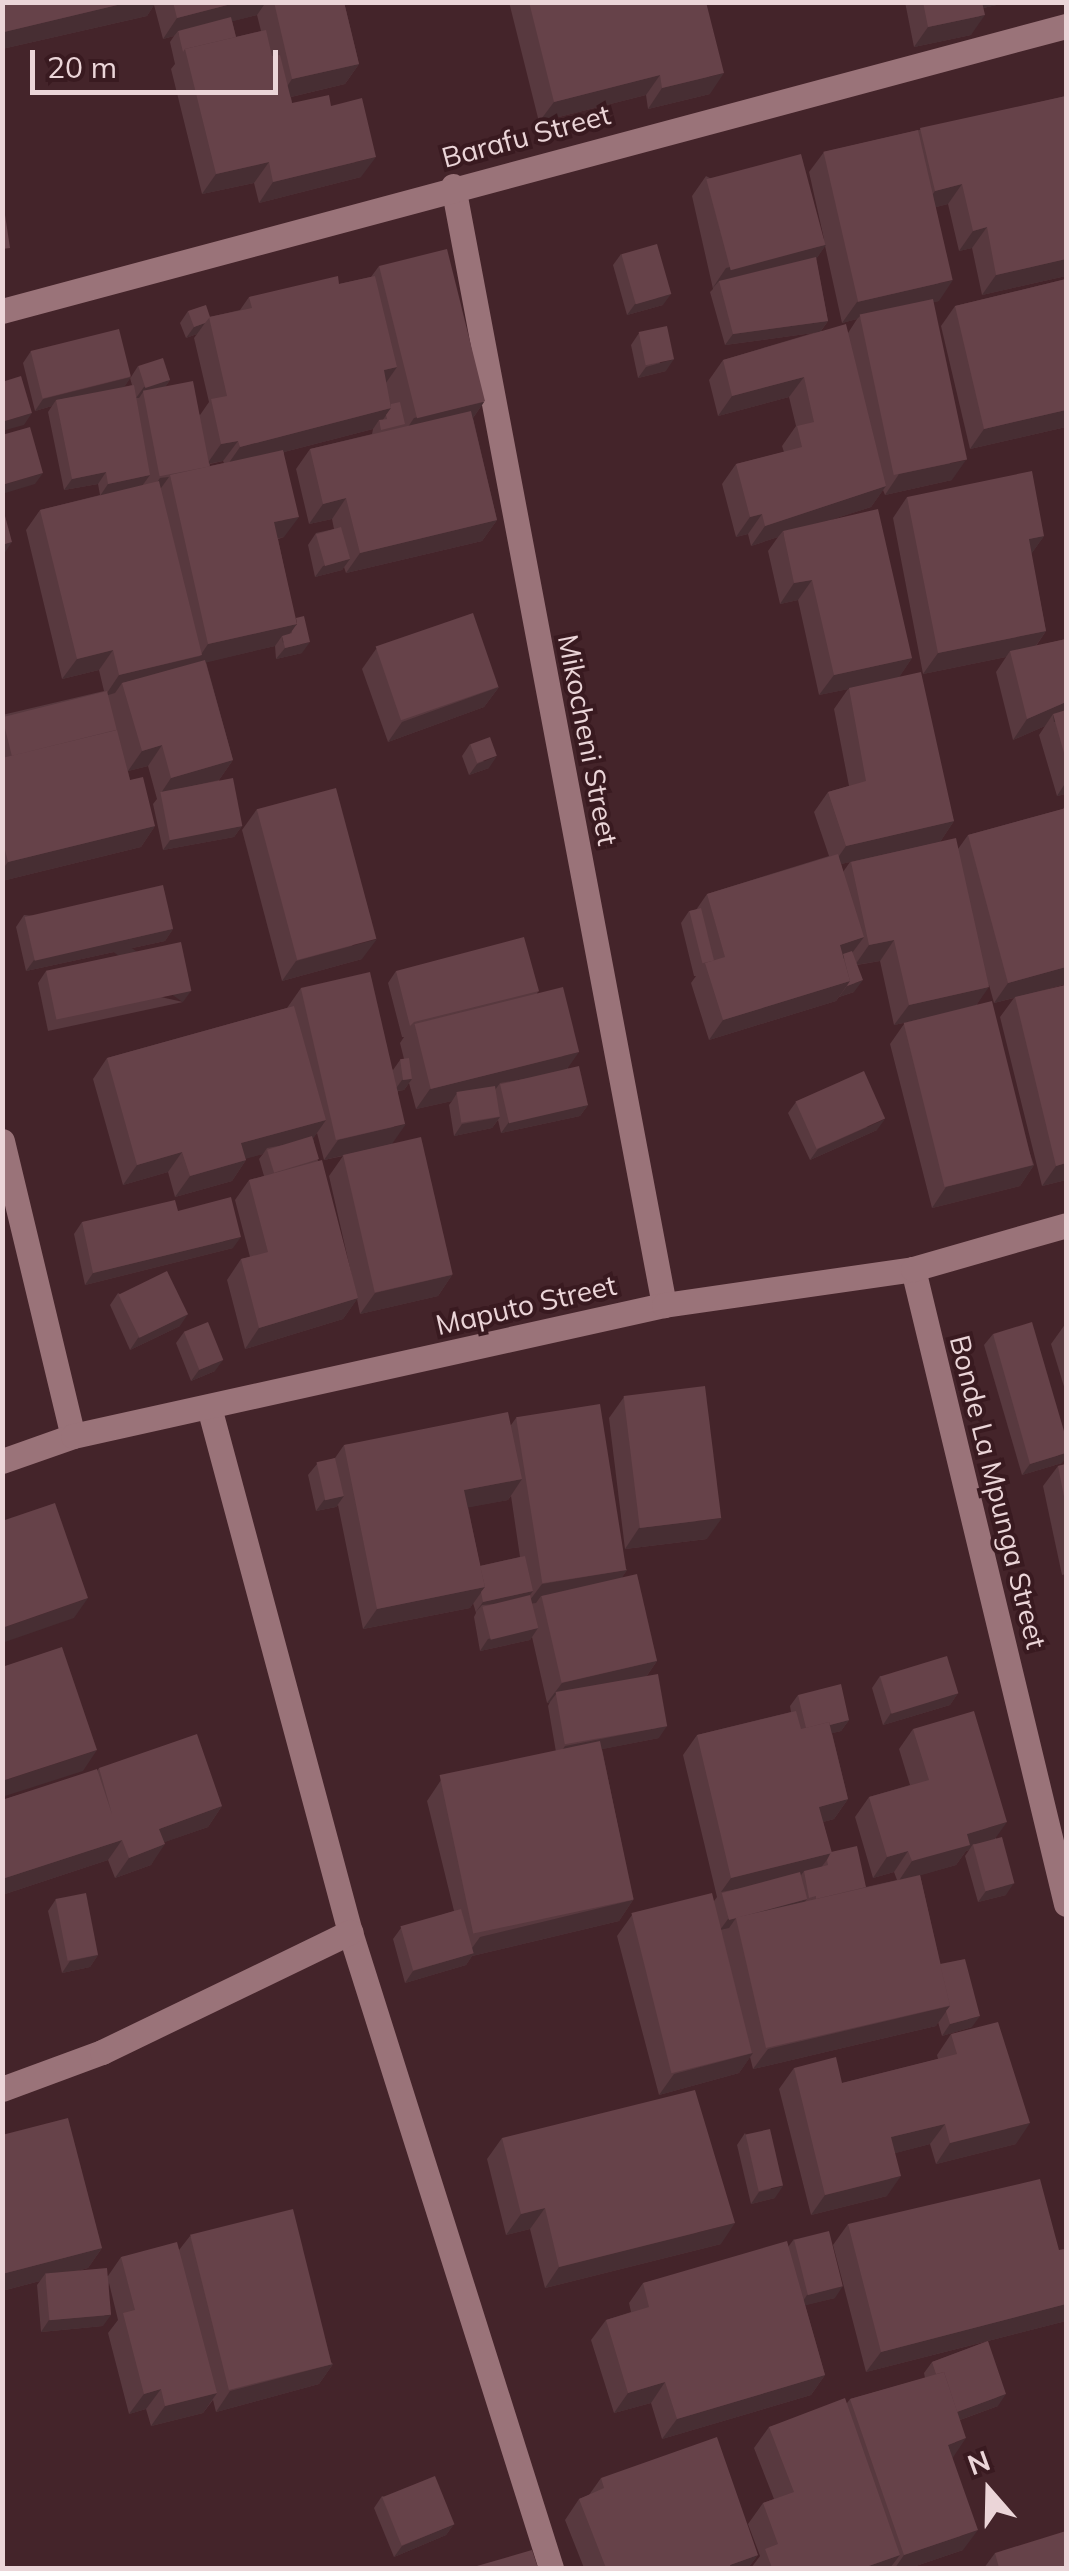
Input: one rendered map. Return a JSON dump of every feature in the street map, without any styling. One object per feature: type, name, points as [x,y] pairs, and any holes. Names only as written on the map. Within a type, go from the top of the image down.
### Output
[{"type":"street","name":"Barafu Street","points":[[2,311],[453,186],[1066,26]]},
{"type":"street","name":"Mikocheni Street","points":[[453,186],[664,1305]]},
{"type":"street","points":[[2,1141],[73,1436]]},
{"type":"street","name":"Maputo Street","points":[[2,1461],[73,1436],[664,1305],[913,1270],[1066,1225]]},
{"type":"street","name":"Bonde La Mpunga Street","points":[[913,1270],[1066,1904]]},
{"type":"street","points":[[209,1406],[350,1932],[551,2568]]},
{"type":"street","points":[[2,2089],[102,2052],[350,1932]]},
{"type":"building","points":[[2,2],[130,2],[4,32]]},
{"type":"building","points":[[173,2],[239,2],[177,18]]},
{"type":"building","points":[[274,2],[344,2],[359,64],[292,79]]},
{"type":"building","points":[[529,2],[706,2],[724,73],[662,88],[660,75],[554,102]]},
{"type":"building","points":[[923,2],[982,2],[985,15],[928,27]]},
{"type":"building","points":[[231,17],[236,37],[183,52],[178,31]]},
{"type":"building","points":[[266,30],[272,56],[280,55],[292,103],[329,95],[331,106],[362,98],[376,157],[273,182],[269,162],[216,174],[185,49]]},
{"type":"building","points":[[1066,96],[1066,259],[996,275],[987,227],[973,231],[962,184],[935,191],[920,128]]},
{"type":"building","points":[[918,130],[953,280],[858,302],[823,152]]},
{"type":"building","points":[[801,154],[825,245],[731,270],[706,179]]},
{"type":"building","points":[[2,195],[10,248],[2,249]]},
{"type":"building","points":[[657,244],[671,294],[636,304],[621,254]]},
{"type":"building","points":[[447,249],[485,401],[417,418],[379,266]]},
{"type":"building","points":[[816,257],[828,321],[733,334],[719,281]]},
{"type":"building","points":[[338,276],[339,284],[375,276],[397,367],[384,370],[391,408],[240,447],[238,441],[221,444],[211,399],[227,396],[209,317],[252,308],[249,297]]},
{"type":"building","points":[[1066,279],[1066,410],[984,429],[955,306]]},
{"type":"building","points":[[933,299],[967,459],[894,475],[860,315]]},
{"type":"building","points":[[206,305],[210,317],[194,327],[188,311]]},
{"type":"building","points":[[846,324],[886,486],[765,526],[762,514],[750,517],[736,464],[802,447],[797,426],[814,422],[804,377],[732,396],[723,360]]},
{"type":"building","points":[[667,326],[674,359],[646,365],[639,332]]},
{"type":"building","points":[[119,329],[131,377],[43,399],[31,351]]},
{"type":"building","points":[[163,358],[170,380],[145,388],[138,366]]},
{"type":"building","points":[[21,376],[32,413],[2,422],[2,382]]},
{"type":"building","points":[[193,381],[210,466],[160,476],[143,391]]},
{"type":"building","points":[[134,385],[150,475],[108,484],[106,472],[72,479],[56,400]]},
{"type":"building","points":[[400,402],[405,424],[381,430],[379,420],[387,419],[391,404]]},
{"type":"building","points":[[471,411],[497,520],[360,553],[346,498],[323,504],[310,449]]},
{"type":"building","points":[[30,427],[43,473],[2,485],[2,435]]},
{"type":"building","points":[[283,450],[299,517],[274,522],[297,624],[208,644],[170,475]]},
{"type":"building","points":[[1032,471],[1044,536],[1029,539],[1046,631],[938,653],[907,497]]},
{"type":"building","points":[[159,481],[202,655],[119,675],[113,650],[77,659],[40,510]]},
{"type":"building","points":[[878,509],[912,658],[834,675],[812,580],[794,583],[783,531]]},
{"type":"building","points":[[2,516],[12,542],[2,545]]},
{"type":"building","points":[[341,527],[350,559],[325,566],[316,534]]},
{"type":"building","points":[[473,613],[498,687],[401,720],[376,647]]},
{"type":"building","points":[[304,616],[310,642],[285,648],[282,636],[292,633],[296,618]]},
{"type":"building","points":[[1066,639],[1066,702],[1027,719],[1010,651]]},
{"type":"building","points":[[205,660],[233,760],[171,778],[162,745],[142,751],[122,683]]},
{"type":"building","points":[[921,672],[954,821],[846,846],[828,792],[866,781],[849,688]]},
{"type":"building","points":[[107,691],[117,730],[12,756],[2,717]]},
{"type":"building","points":[[1066,710],[1066,760],[1053,714]]},
{"type":"building","points":[[117,730],[130,780],[143,777],[155,826],[8,862],[2,838],[2,758]]},
{"type":"building","points":[[490,737],[497,756],[477,763],[470,744]]},
{"type":"building","points":[[233,778],[242,826],[170,840],[160,792]]},
{"type":"building","points":[[336,788],[376,939],[297,960],[257,809]]},
{"type":"building","points":[[1066,808],[1066,967],[1008,983],[968,835]]},
{"type":"building","points":[[956,838],[989,987],[909,1005],[894,940],[869,945],[851,862]]},
{"type":"building","points":[[838,854],[864,937],[840,945],[850,981],[723,1020],[705,963],[725,957],[707,894]]},
{"type":"building","points":[[163,885],[173,929],[35,961],[25,917]]},
{"type":"building","points":[[701,908],[714,960],[702,963],[689,911]]},
{"type":"building","points":[[524,937],[539,991],[410,1026],[396,971]]},
{"type":"building","points":[[181,942],[191,991],[56,1020],[46,971]]},
{"type":"building","points":[[852,951],[863,980],[847,986],[850,981],[843,954]]},
{"type":"building","points":[[370,972],[405,1124],[336,1140],[301,988]]},
{"type":"building","points":[[1066,985],[1066,1163],[1056,1166],[1015,997]]},
{"type":"building","points":[[563,987],[579,1052],[431,1089],[415,1024]]},
{"type":"building","points":[[992,1001],[1033,1165],[945,1187],[904,1023]]},
{"type":"building","points":[[294,1006],[326,1120],[241,1143],[246,1160],[190,1176],[182,1152],[137,1165],[107,1058]]},
{"type":"building","points":[[409,1058],[412,1079],[403,1080],[400,1059]]},
{"type":"building","points":[[579,1066],[588,1105],[509,1123],[500,1084]]},
{"type":"building","points":[[864,1071],[885,1119],[817,1149],[795,1102]]},
{"type":"building","points":[[495,1086],[500,1117],[461,1123],[456,1092]]},
{"type":"building","points":[[312,1136],[319,1159],[274,1173],[267,1150]]},
{"type":"building","points":[[421,1137],[453,1274],[375,1292],[343,1155]]},
{"type":"building","points":[[322,1160],[358,1298],[259,1328],[241,1259],[268,1252],[249,1180]]},
{"type":"building","points":[[231,1197],[241,1237],[93,1273],[82,1222],[175,1200],[178,1211]]},
{"type":"building","points":[[167,1271],[188,1314],[140,1338],[118,1295]]},
{"type":"building","points":[[208,1322],[223,1360],[199,1370],[184,1332]]},
{"type":"building","points":[[1032,1322],[1066,1438],[1066,1453],[1030,1464],[993,1334]]},
{"type":"building","points":[[705,1386],[721,1518],[640,1528],[624,1396]]},
{"type":"building","points":[[600,1404],[626,1570],[542,1583],[516,1417]]},
{"type":"building","points":[[508,1412],[522,1479],[464,1490],[485,1587],[377,1609],[344,1445]]},
{"type":"building","points":[[335,1458],[344,1496],[325,1500],[316,1462]]},
{"type":"building","points":[[1066,1464],[1066,1507],[1058,1466]]},
{"type":"building","points":[[55,1503],[88,1598],[2,1628],[2,1521]]},
{"type":"building","points":[[525,1556],[533,1591],[483,1602],[481,1592],[485,1587],[480,1566]]},
{"type":"building","points":[[637,1574],[657,1661],[562,1683],[542,1596]]},
{"type":"building","points":[[530,1595],[538,1628],[491,1640],[482,1607]]},
{"type":"building","points":[[62,1647],[97,1750],[2,1781],[2,1667]]},
{"type":"building","points":[[947,1656],[958,1693],[891,1714],[880,1676]]},
{"type":"building","points":[[658,1674],[667,1726],[565,1744],[556,1692]]},
{"type":"building","points":[[841,1684],[849,1720],[806,1728],[798,1695]]},
{"type":"building","points":[[796,1711],[801,1729],[829,1722],[848,1799],[819,1807],[832,1853],[731,1878],[697,1735]]},
{"type":"building","points":[[974,1711],[1007,1822],[967,1834],[970,1845],[912,1861],[908,1851],[887,1857],[869,1797],[929,1780],[913,1729]]},
{"type":"building","points":[[197,1734],[222,1806],[159,1829],[165,1844],[129,1858],[122,1840],[2,1879],[2,1800],[97,1769],[112,1814],[99,1768]]},
{"type":"building","points":[[600,1741],[634,1899],[473,1934],[440,1775]]},
{"type":"building","points":[[1002,1837],[1014,1883],[985,1891],[973,1845]]},
{"type":"building","points":[[857,1846],[866,1887],[809,1898],[804,1871],[828,1865],[831,1852]]},
{"type":"building","points":[[800,1872],[807,1899],[729,1920],[722,1893]]},
{"type":"building","points":[[920,1875],[950,2006],[766,2048],[736,1918]]},
{"type":"building","points":[[86,1893],[98,1955],[68,1961],[56,1899]]},
{"type":"building","points":[[712,1893],[752,2053],[671,2073],[631,1913]]},
{"type":"building","points":[[461,1909],[474,1953],[413,1971],[400,1926]]},
{"type":"building","points":[[965,1959],[980,2016],[950,2024],[940,1964]]},
{"type":"building","points":[[998,2022],[1030,2123],[950,2143],[945,2124],[891,2137],[901,2176],[825,2195],[794,2068],[836,2057],[842,2083],[957,2054],[951,2034]]},
{"type":"building","points":[[695,2090],[735,2223],[559,2267],[545,2208],[521,2214],[502,2138]]},
{"type":"building","points":[[68,2118],[102,2248],[2,2274],[2,2135]]},
{"type":"building","points":[[770,2129],[783,2186],[759,2191],[746,2135]]},
{"type":"building","points":[[1040,2179],[1059,2250],[1066,2249],[1066,2304],[881,2352],[848,2224]]},
{"type":"building","points":[[293,2209],[332,2364],[229,2390],[190,2235]]},
{"type":"building","points":[[829,2231],[843,2286],[808,2295],[794,2240]]},
{"type":"building","points":[[787,2241],[825,2375],[677,2419],[665,2382],[628,2393],[606,2320],[649,2307],[643,2283]]},
{"type":"building","points":[[177,2242],[217,2393],[165,2406],[161,2389],[144,2394],[123,2313],[135,2310],[121,2257]]},
{"type":"building","points":[[107,2268],[111,2315],[49,2320],[45,2273]]},
{"type":"building","points":[[988,2341],[1006,2394],[957,2412],[944,2372],[936,2374],[932,2362]]},
{"type":"building","points":[[944,2372],[966,2438],[948,2445],[978,2530],[904,2555],[850,2399]]},
{"type":"building","points":[[845,2398],[900,2555],[863,2568],[772,2568],[765,2549],[778,2544],[763,2503],[794,2492],[769,2427]]},
{"type":"building","points":[[717,2437],[758,2555],[730,2565],[731,2568],[606,2568],[579,2499],[604,2488],[601,2478]]},
{"type":"building","points":[[435,2476],[454,2524],[402,2546],[382,2497]]},
{"type":"building","points":[[1066,2531],[1066,2568],[999,2568],[995,2553]]},
{"type":"building","points":[[532,2550],[538,2568],[470,2568]]}]
